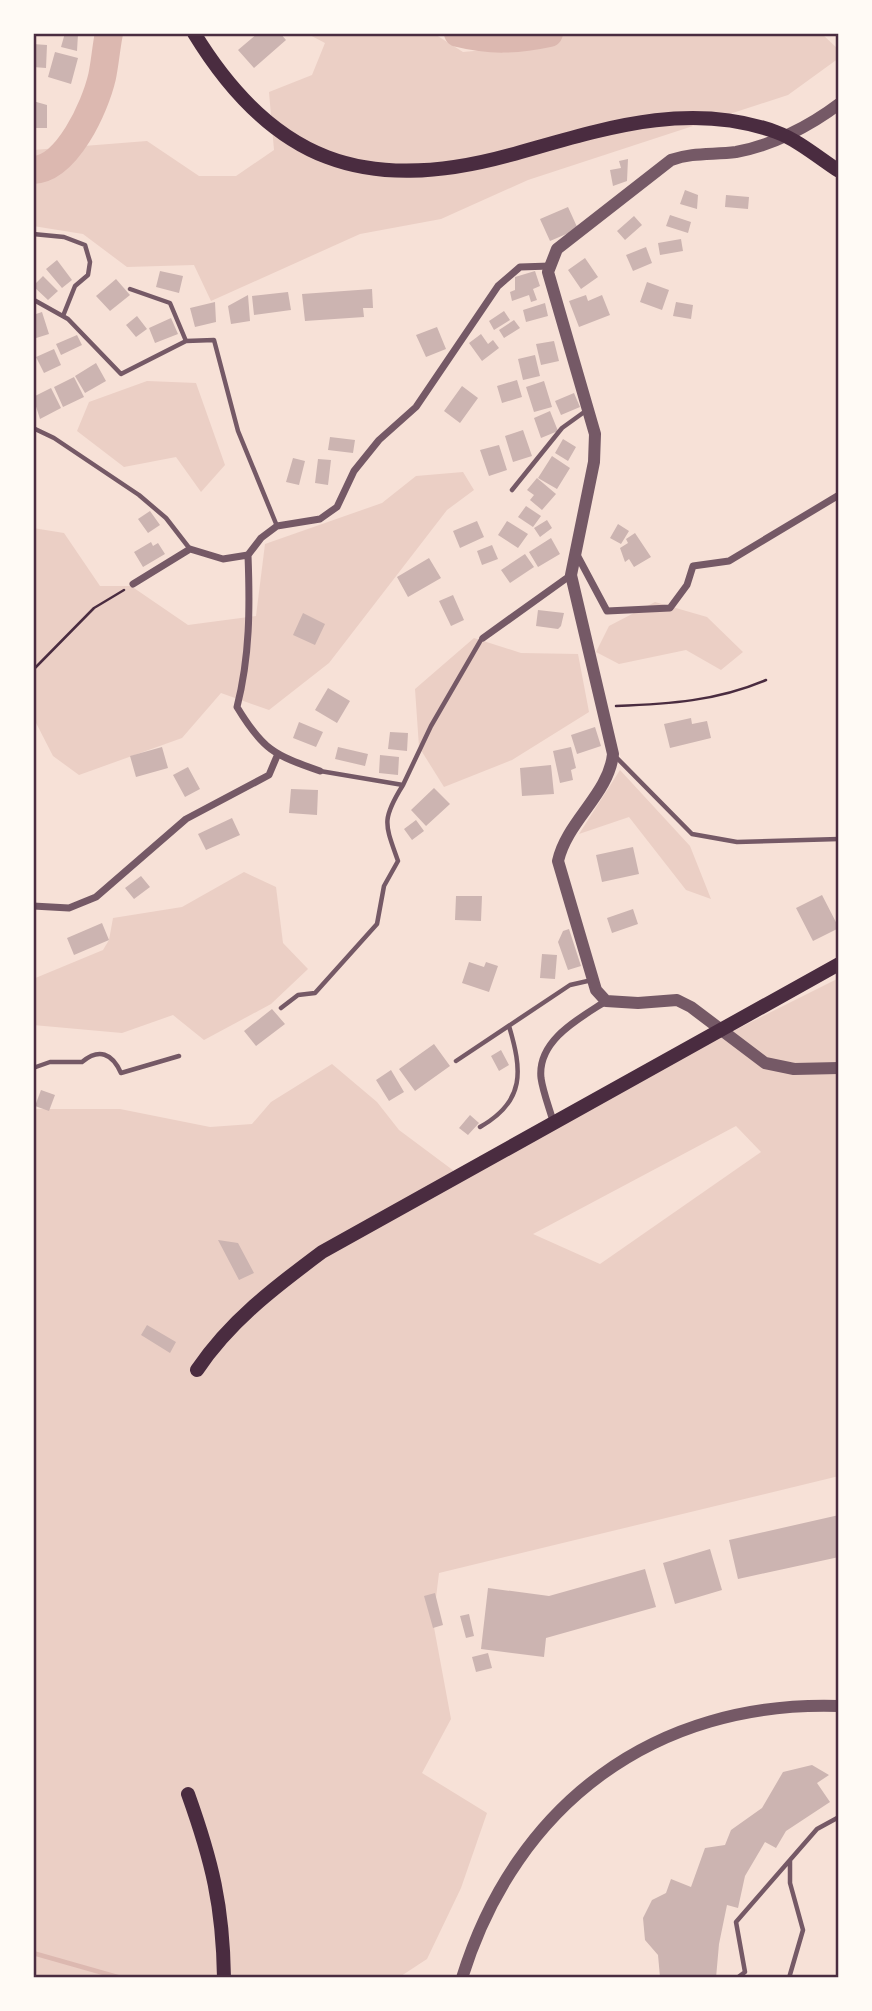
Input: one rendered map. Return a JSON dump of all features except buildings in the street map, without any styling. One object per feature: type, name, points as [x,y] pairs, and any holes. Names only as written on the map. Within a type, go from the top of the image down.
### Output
[{"type":"main road","points":[[194,33],[219,74],[249,108],[281,135],[314,152],[358,166],[401,172],[457,167],[634,121],[693,118],[736,121],[777,132],[839,171]]},
{"type":"main road","points":[[197,1370],[215,1343],[254,1303],[322,1252],[839,964]]},
{"type":"main road","points":[[188,1794],[215,1873],[224,1936],[224,1978]]},
{"type":"street","points":[[606,1001],[596,990],[558,861],[562,844],[612,770],[614,754],[570,575],[594,462],[595,434],[548,272],[557,249],[671,160],[691,153],[754,149],[820,118],[839,104]]},
{"type":"street","points":[[320,771],[277,756],[250,730],[237,707],[245,676],[251,615],[248,555],[261,538],[277,526],[320,519],[337,507],[354,471],[379,440],[416,407],[498,286],[520,267],[550,266]]},
{"type":"street","points":[[575,552],[607,611],[670,608],[687,585],[693,566],[729,561],[839,495]]},
{"type":"street","points":[[133,584],[190,550],[223,559],[248,555]]},
{"type":"street","points":[[483,638],[570,575]]},
{"type":"street","points":[[33,906],[69,908],[96,897],[186,819],[269,775],[277,756]]},
{"type":"street","points":[[553,1121],[541,1076],[547,1053],[563,1028],[606,1001],[638,1003],[677,1000],[691,1007],[765,1063],[794,1069],[839,1068]]},
{"type":"street","points":[[463,1978],[475,1938],[495,1894],[534,1839],[588,1784],[634,1751],[682,1730],[731,1715],[839,1706]]},
{"type":"lane","points":[[33,234],[64,237],[85,245],[89,262],[88,275],[75,286],[63,316]]},
{"type":"lane","points":[[130,289],[170,303],[187,341]]},
{"type":"lane","points":[[34,300],[63,316],[121,374],[187,341],[214,340],[238,431],[277,526]]},
{"type":"lane","points":[[512,490],[562,428],[588,409]]},
{"type":"lane","points":[[33,428],[54,438],[139,495],[166,518],[190,550]]},
{"type":"lane","points":[[281,1008],[298,995],[315,993],[377,924],[384,886],[398,861],[387,829],[388,810],[431,726],[483,638]]},
{"type":"lane","points":[[614,754],[692,834],[737,842],[839,839]]},
{"type":"lane","points":[[320,771],[403,785]]},
{"type":"lane","points":[[456,1061],[570,985],[593,980]]},
{"type":"lane","points":[[481,1127],[500,1116],[518,1086],[520,1062],[509,1026]]},
{"type":"lane","points":[[33,1068],[50,1062],[82,1062],[91,1055],[102,1053],[115,1060],[121,1073],[179,1056]]},
{"type":"lane","points":[[737,1978],[745,1972],[736,1922],[817,1829],[839,1817]]},
{"type":"lane","points":[[789,1978],[803,1930],[790,1883],[790,1860]]},
{"type":"path","points":[[33,670],[94,608],[133,584]]},
{"type":"path","points":[[602,707],[677,704],[734,694],[766,680]]},
{"type":"shaded area","points":[[306,33],[433,33],[463,52],[530,46],[549,33],[821,33],[839,50],[839,58],[788,95],[528,180],[441,219],[360,234],[211,301],[194,265],[127,267],[83,234],[33,226],[33,150],[147,141],[199,176],[236,176],[274,150],[269,92],[312,75],[325,43]]},
{"type":"shaded area","points":[[147,381],[196,383],[225,465],[201,492],[176,457],[124,467],[77,431],[89,402]]},
{"type":"shaded area","points":[[463,472],[474,490],[447,510],[329,663],[269,710],[221,693],[182,738],[79,775],[53,756],[33,717],[33,528],[64,533],[100,586],[131,586],[188,625],[256,616],[265,544],[382,503],[416,476]]},
{"type":"shaded area","points":[[655,602],[707,617],[743,652],[721,670],[686,650],[619,664],[596,652],[609,626]]},
{"type":"shaded area","points":[[474,638],[521,653],[578,654],[589,712],[512,760],[444,787],[419,747],[415,689]]},
{"type":"shaded area","points":[[620,770],[690,846],[711,899],[686,890],[629,817],[579,834]]},
{"type":"shaded area","points":[[244,872],[276,887],[283,943],[308,969],[271,1004],[204,1040],[173,1015],[122,1033],[33,1025],[33,979],[103,950],[109,940],[113,918],[182,907]]},
{"type":"shaded area","points":[[839,978],[836,1101],[839,1101],[839,1476],[439,1573],[433,1622],[451,1719],[422,1773],[487,1813],[461,1888],[427,1959],[398,1978],[33,1978],[33,1109],[120,1109],[210,1127],[252,1124],[271,1102],[332,1064],[377,1102],[399,1130],[454,1171]],"holes":[[[736,1126],[761,1152],[600,1264],[533,1234]]]},
{"type":"waterway","points":[[33,170],[45,167],[57,159],[78,134],[93,104],[102,77],[109,33]]},
{"type":"waterway","points":[[458,33],[503,39],[549,33]]},
{"type":"waterway","points":[[33,1953],[121,1978]]}]
